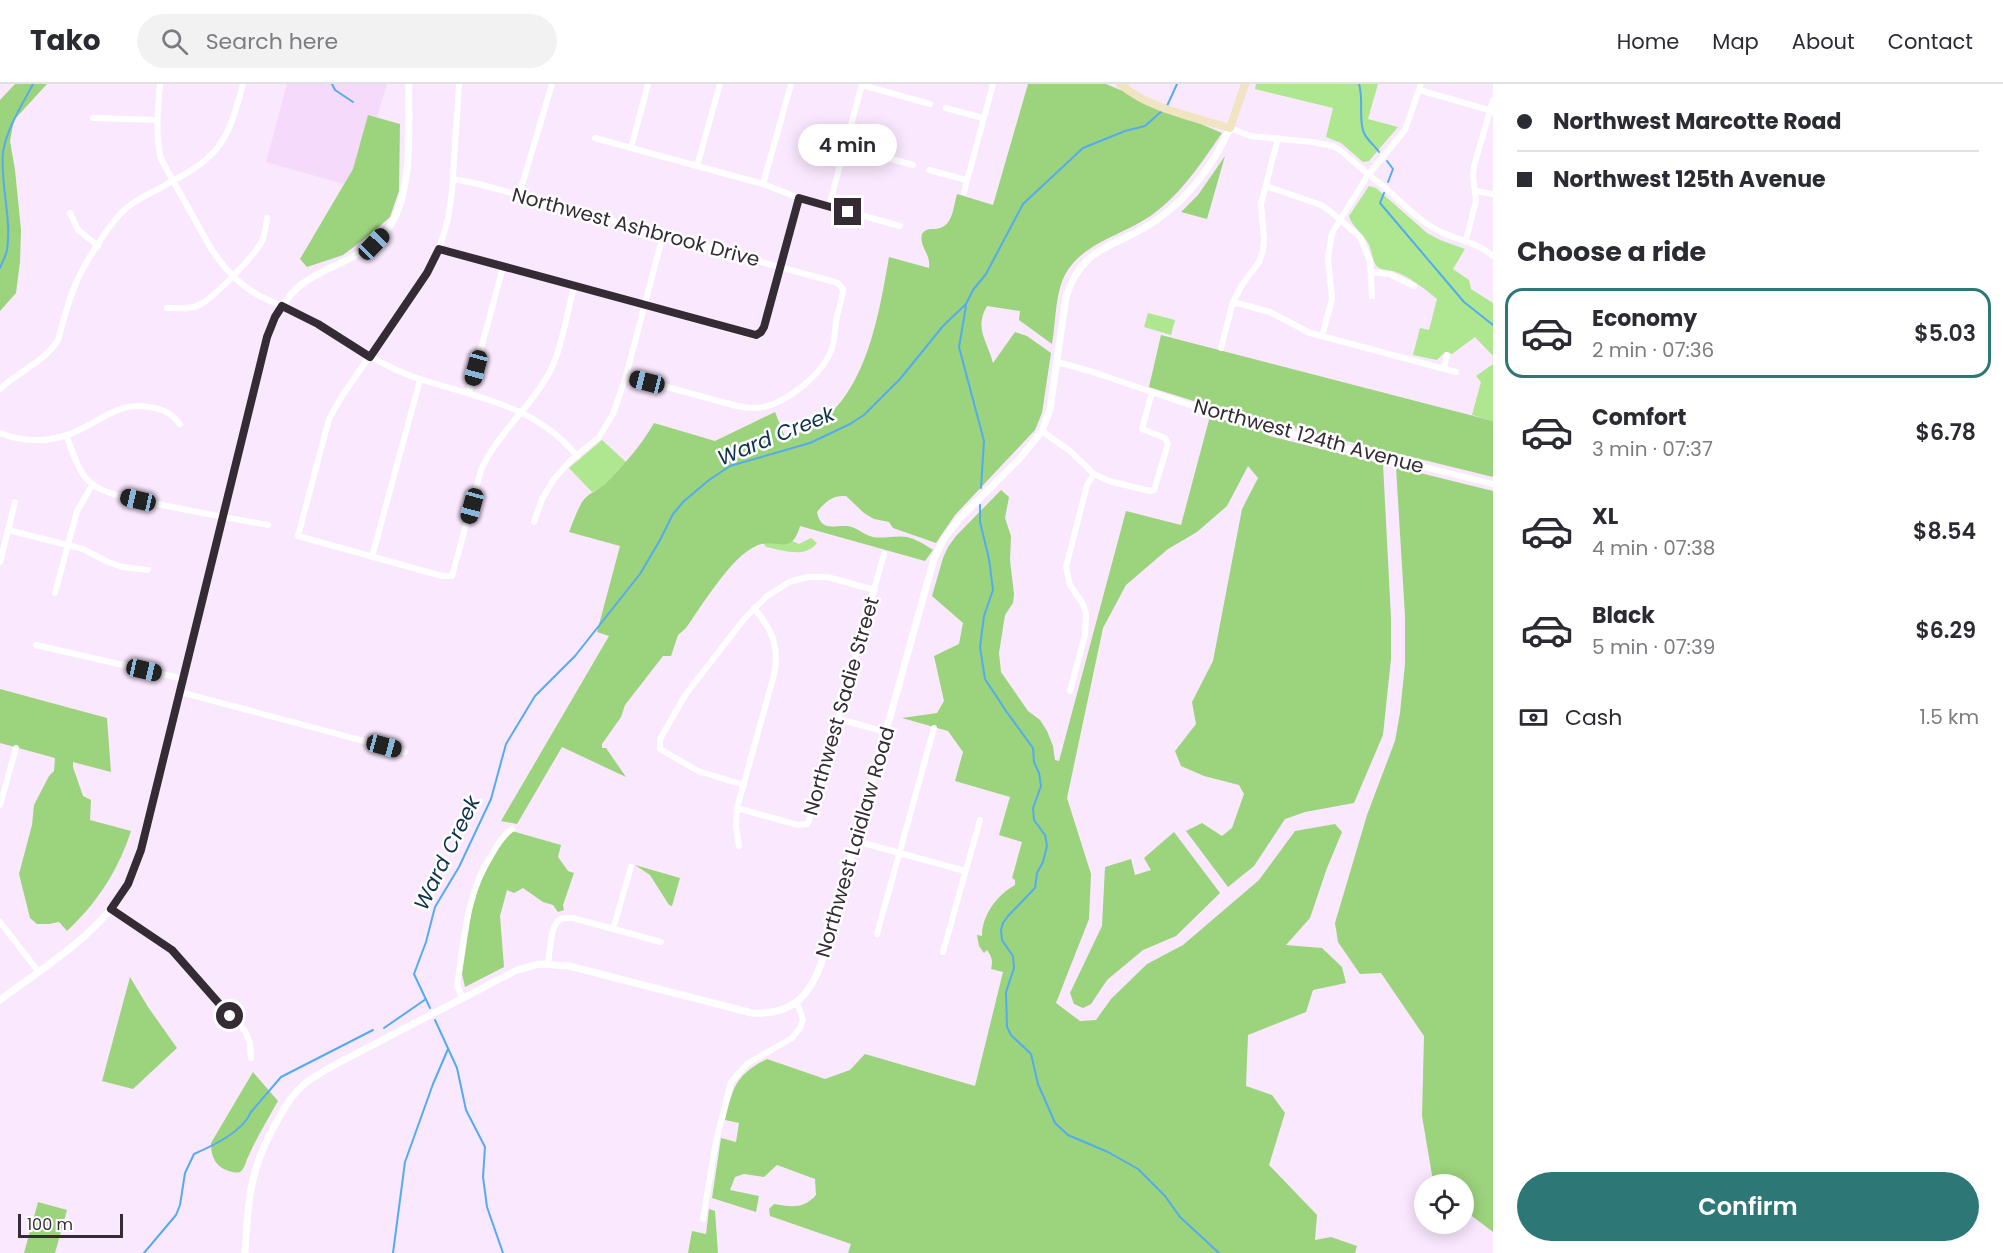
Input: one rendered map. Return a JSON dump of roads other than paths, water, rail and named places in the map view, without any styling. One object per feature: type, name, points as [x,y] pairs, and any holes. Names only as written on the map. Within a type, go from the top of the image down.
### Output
[{"type":"main road","points":[[1120,84],[1144,99],[1171,110],[1230,128]]},
{"type":"main road","name":"Northwest Laidlaw Road","points":[[1230,128],[1245,84]]},
{"type":"street","points":[[160,84],[157,120],[161,159],[210,247],[233,275],[256,294],[318,324],[397,371],[521,412],[553,431],[577,456]]},
{"type":"street","points":[[0,388],[53,348],[58,340],[75,284],[118,216],[128,206],[200,165],[219,147],[231,128],[243,84]]},
{"type":"street","points":[[0,1000],[96,926],[128,884],[141,850],[267,337],[275,317],[291,295],[307,281],[360,254],[374,244],[393,221],[399,208],[405,179],[409,84]]},
{"type":"street","points":[[459,84],[450,207],[439,249],[424,278],[329,419],[298,536],[450,577],[453,574],[481,470],[551,369],[574,287]]},
{"type":"street","points":[[519,195],[552,84]]},
{"type":"street","points":[[631,148],[648,84]]},
{"type":"street","points":[[697,166],[720,84]]},
{"type":"street","points":[[763,184],[790,84]]},
{"type":"street","points":[[964,192],[993,84]]},
{"type":"street","points":[[828,206],[862,85],[930,104]]},
{"type":"street","points":[[1322,336],[1332,299],[1328,258],[1329,242],[1340,218],[1368,175],[1405,130],[1420,87],[1492,110]]},
{"type":"street","points":[[1466,240],[1475,209],[1474,166],[1492,110],[1493,100]]},
{"type":"street","points":[[946,108],[983,118]]},
{"type":"street","points":[[93,118],[157,120]]},
{"type":"street","points":[[1230,128],[1250,136],[1333,146],[1431,226],[1444,234],[1466,240],[1493,256]]},
{"type":"street","name":"Northwest Laidlaw Road","points":[[797,1003],[814,981],[821,964],[931,568],[942,543],[960,518],[1020,458],[1042,430],[1050,409],[1066,297],[1071,280],[1078,268],[1090,256],[1147,227],[1188,193],[1216,154],[1230,128]]},
{"type":"street","points":[[595,138],[763,184],[799,198],[900,226]]},
{"type":"street","points":[[1221,348],[1233,302],[1259,262],[1263,251],[1261,204],[1278,138]]},
{"type":"street","points":[[845,146],[913,165]]},
{"type":"street","points":[[929,170],[966,180]]},
{"type":"street","name":"Northwest Ashbrook Drive","points":[[453,179],[838,283],[844,291],[829,354],[815,376],[771,405],[751,408],[737,406],[626,376]]},
{"type":"street","points":[[1266,186],[1321,205],[1340,218],[1360,237],[1367,250],[1372,296]]},
{"type":"street","points":[[1476,191],[1493,194]]},
{"type":"street","points":[[439,249],[752,335],[758,334],[764,327],[799,198]]},
{"type":"street","points":[[70,213],[78,230],[98,246]]},
{"type":"street","points":[[167,308],[185,309],[199,305],[211,296],[256,251],[263,239],[267,218]]},
{"type":"street","points":[[534,522],[550,485],[565,466],[599,437],[609,423],[626,376],[663,235]]},
{"type":"street","points":[[469,393],[503,267]]},
{"type":"street","points":[[1371,272],[1389,274],[1414,286]]},
{"type":"street","points":[[1233,302],[1285,318],[1304,331],[1456,372]]},
{"type":"street","points":[[1444,368],[1448,355]]},
{"type":"street","name":"Northwest 124th Avenue","points":[[1057,362],[1231,419],[1493,484]]},
{"type":"street","points":[[372,557],[420,380]]},
{"type":"street","points":[[1042,430],[1071,451],[1094,474],[1109,481],[1154,490],[1168,444],[1165,438],[1142,429],[1152,392]]},
{"type":"street","points":[[0,433],[34,440],[66,435],[113,411],[136,405],[168,412],[180,424]]},
{"type":"street","points":[[66,435],[77,462],[93,484],[121,496],[268,525]]},
{"type":"street","points":[[1070,691],[1085,635],[1086,615],[1083,604],[1070,585],[1066,567],[1087,485],[1094,474]]},
{"type":"street","points":[[55,593],[77,511],[93,484]]},
{"type":"street","points":[[0,562],[15,502]]},
{"type":"street","points":[[8,530],[91,552],[115,564],[148,570]]},
{"type":"street","name":"Northwest Sadie Street","points":[[737,808],[798,825],[807,824],[812,817],[884,554]]},
{"type":"street","points":[[744,785],[698,771],[664,753],[659,746],[660,739],[686,694],[754,608],[789,582],[808,577],[827,577],[874,590]]},
{"type":"street","points":[[738,846],[737,808],[777,659],[773,636],[754,608]]},
{"type":"street","points":[[36,645],[184,679]]},
{"type":"street","points":[[180,692],[405,752]]},
{"type":"street","points":[[839,718],[886,732]]},
{"type":"street","points":[[877,934],[934,728]]},
{"type":"street","points":[[0,805],[16,748]]},
{"type":"street","points":[[943,952],[980,820]]},
{"type":"street","points":[[462,998],[457,986],[472,896],[485,864],[504,836],[512,829]]},
{"type":"street","points":[[856,840],[965,871]]},
{"type":"street","points":[[613,929],[631,867]]},
{"type":"street","points":[[111,909],[158,939],[184,962],[220,1006],[245,1031],[250,1043],[251,1058]]},
{"type":"street","points":[[548,964],[554,928],[559,920],[573,918],[661,942]]},
{"type":"street","points":[[0,922],[38,971]]},
{"type":"street","points":[[245,1253],[250,1190],[256,1164],[274,1126],[295,1094],[306,1083],[328,1068],[523,967],[548,964],[581,969],[752,1013],[778,1012],[797,1003],[803,1019],[792,1038],[747,1064],[735,1076],[728,1088],[716,1141],[703,1219]]},
{"type":"waterway","points":[[0,268],[8,238],[3,152],[11,125],[33,84]]},
{"type":"waterway","points":[[332,84],[335,90],[353,102]]},
{"type":"waterway","name":"Ward Creek","points":[[1167,106],[1177,84]]},
{"type":"waterway","points":[[1359,84],[1362,128],[1379,152]]},
{"type":"waterway","name":"Ward Creek","points":[[430,1008],[414,974],[426,942],[435,907],[459,867],[491,799],[506,744],[535,696],[575,656],[640,574],[673,514],[684,501],[730,466],[810,443],[864,415],[900,379],[943,326],[966,304],[973,290],[986,274],[1023,204],[1083,148],[1125,131],[1145,126],[1163,110]]},
{"type":"waterway","points":[[1387,161],[1393,169],[1388,182]]},
{"type":"waterway","points":[[1384,193],[1380,203],[1464,302],[1493,325]]},
{"type":"waterway","points":[[966,306],[959,347],[984,441],[981,488]]},
{"type":"waterway","points":[[980,505],[980,522],[989,559],[993,590],[984,616],[980,647],[985,679],[1033,748],[1034,762],[1041,786],[1033,808],[1034,820],[1045,835],[1047,846],[1043,862],[1037,873],[1035,888],[1008,916],[1001,930],[1002,940],[1013,956],[1014,968],[1006,992],[1007,1027],[1011,1035],[1031,1054],[1038,1084],[1055,1123],[1068,1135],[1108,1152],[1138,1169],[1165,1196],[1180,1217],[1219,1253]]},
{"type":"waterway","points":[[384,1028],[426,999]]},
{"type":"waterway","name":"Ward Creek","points":[[435,1020],[457,1068],[466,1110],[485,1147],[483,1177],[487,1207],[503,1253]]},
{"type":"waterway","points":[[144,1253],[176,1215],[180,1205],[185,1173],[194,1154],[226,1138],[241,1126],[281,1077],[373,1030]]},
{"type":"waterway","points":[[393,1253],[405,1162],[448,1049]]}]
